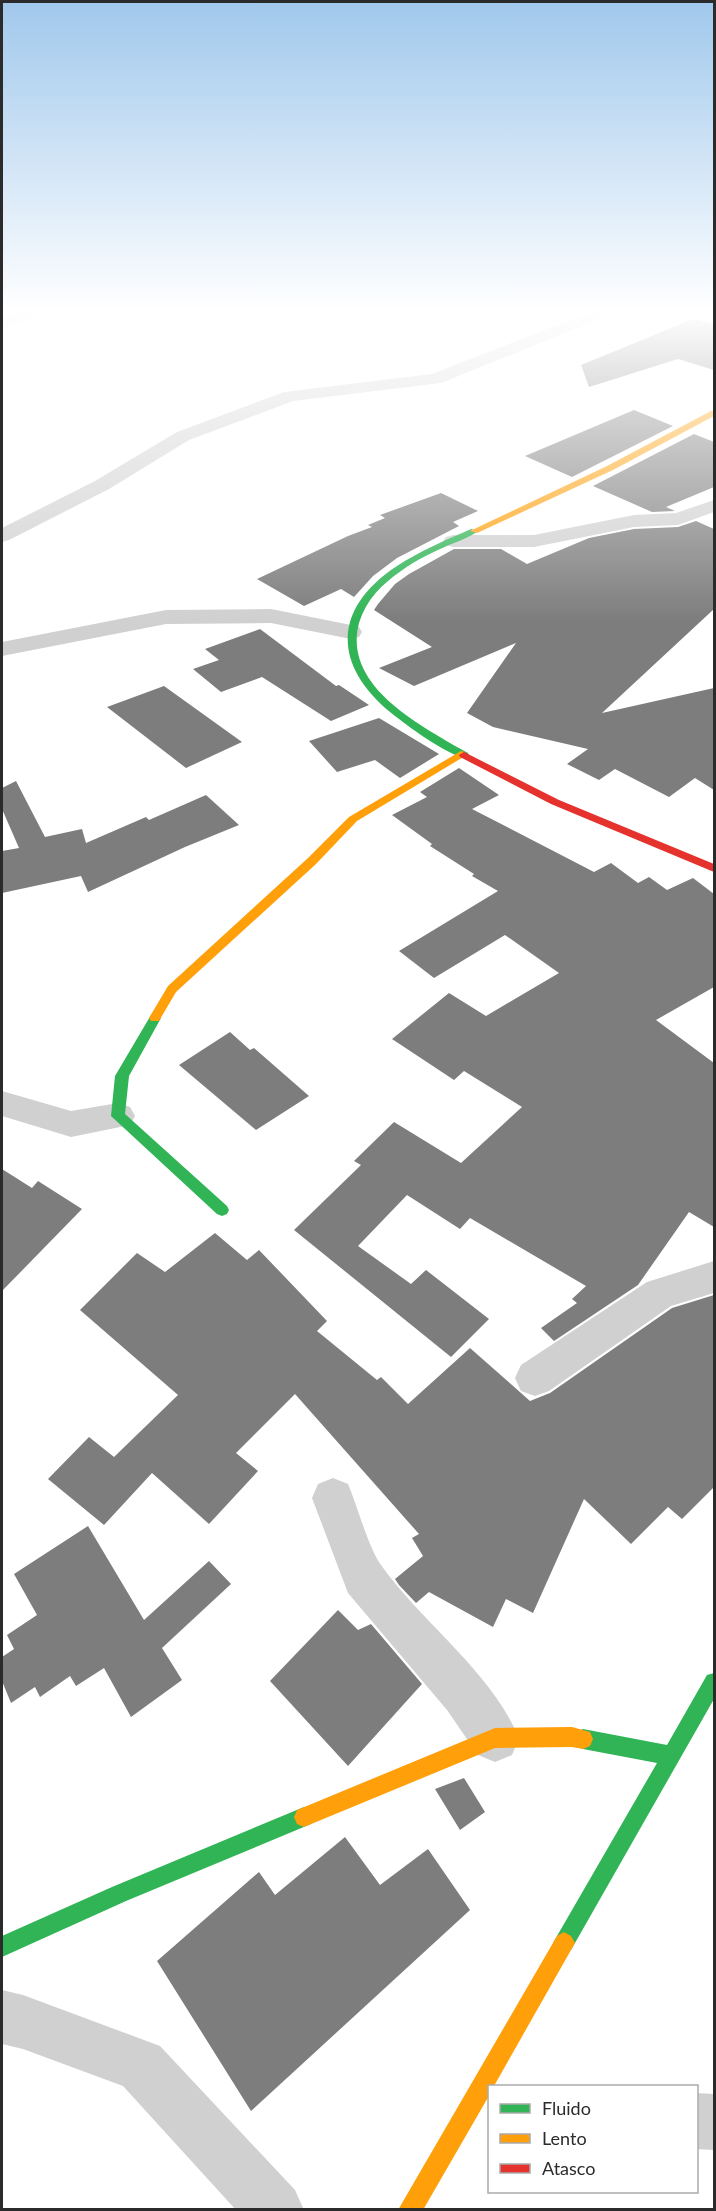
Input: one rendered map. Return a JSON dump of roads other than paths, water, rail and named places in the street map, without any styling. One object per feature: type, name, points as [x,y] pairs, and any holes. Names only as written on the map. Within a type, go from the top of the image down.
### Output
[{"type":"main road","points":[[710,415],[620,464],[453,541],[397,570],[379,585],[355,617],[351,632],[351,649],[358,670],[373,690],[422,730],[480,766],[595,819],[714,868]]},
{"type":"main road","points":[[222,1210],[118,1116],[122,1076],[172,989],[312,861],[353,819],[461,754]]},
{"type":"main road","points":[[492,2085],[714,1682]]},
{"type":"main road","points":[[2,1947],[119,1894],[495,1738],[572,1737],[672,1756]]},
{"type":"main road","points":[[410,2210],[488,2092]]},
{"type":"street","points":[[2,536],[102,485],[183,436],[239,415]]},
{"type":"street","points":[[453,541],[534,541],[634,521],[678,519],[714,506]]},
{"type":"street","points":[[2,649],[166,617],[271,616],[351,632]]},
{"type":"street","points":[[2,1104],[71,1124],[118,1116]]},
{"type":"street","points":[[535,1378],[660,1293],[714,1277]]},
{"type":"street","points":[[333,1498],[363,1578],[463,1694],[495,1738]]},
{"type":"street","points":[[2,2017],[23,2022],[141,2065],[275,2210]]},
{"type":"street","points":[[698,2121],[714,2122]]}]
